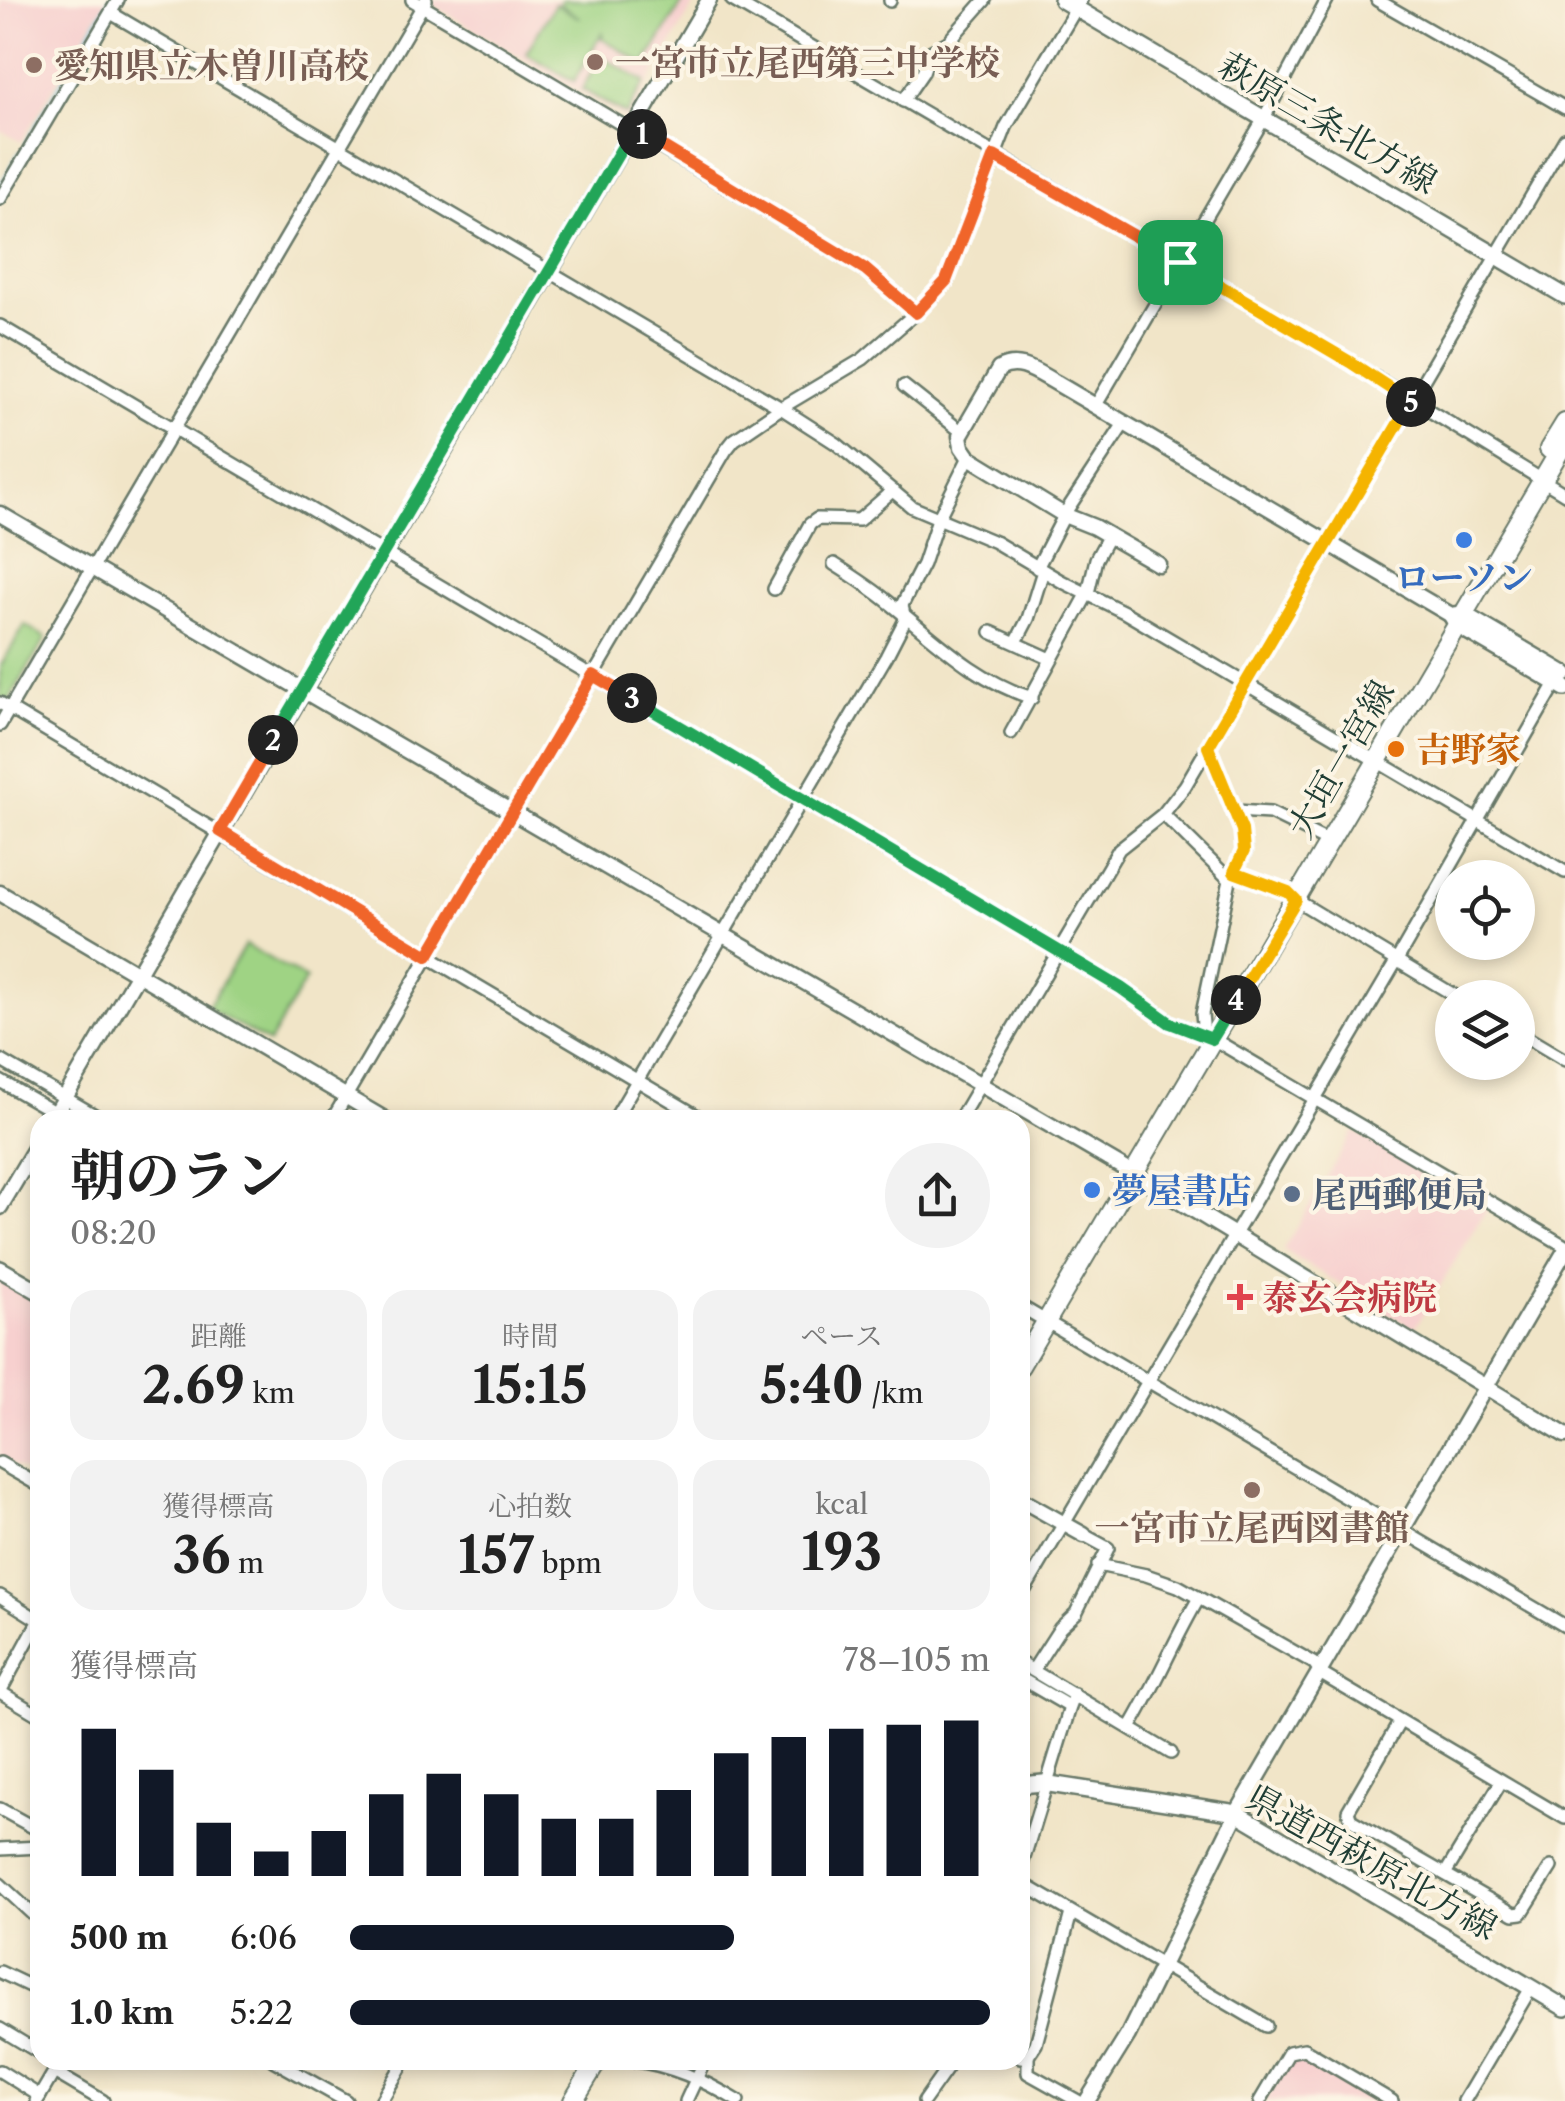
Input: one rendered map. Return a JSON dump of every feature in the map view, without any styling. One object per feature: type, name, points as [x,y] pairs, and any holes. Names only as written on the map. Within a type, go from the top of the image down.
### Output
[{"type":"main road","name":"萩原三条北方線","points":[[1073,3],[1262,120],[1565,296]]},
{"type":"main road","name":"大垣一宮線","points":[[1030,1345],[1457,618],[1538,478],[1565,423]]},
{"type":"main road","name":"大垣一宮線","points":[[1538,478],[1565,442]]},
{"type":"main road","points":[[1457,618],[1563,677]]},
{"type":"main road","name":"大垣一宮線","points":[[1292,896],[1321,838],[1372,758]]},
{"type":"main road","points":[[0,1269],[30,1286]]},
{"type":"main road","name":"大垣一宮線","points":[[1030,1333],[1042,1319]]},
{"type":"main road","name":"県道西萩原北方線","points":[[1030,1784],[1237,1813],[1565,2008]]},
{"type":"main road","points":[[573,2101],[592,2070]]},
{"type":"main road","points":[[583,2101],[601,2070]]},
{"type":"street","points":[[0,199],[118,0]]},
{"type":"street","points":[[61,1110],[64,1096],[709,0]]},
{"type":"street","points":[[732,0],[1180,262],[1565,494]]},
{"type":"street","points":[[903,100],[923,72],[930,52],[948,42],[985,0]]},
{"type":"street","points":[[1096,405],[1328,0]]},
{"type":"street","points":[[1378,0],[1565,108]]},
{"type":"street","points":[[0,725],[5,706],[92,568],[340,148],[420,2],[865,269],[916,313]]},
{"type":"street","points":[[338,1110],[726,450],[734,440],[781,408],[863,359],[946,281],[1006,127],[1073,3]]},
{"type":"street","points":[[111,13],[781,408],[837,444],[912,508],[995,542],[1565,872]]},
{"type":"street","points":[[965,1110],[1119,849],[1164,814],[1208,747],[1565,138]]},
{"type":"street","points":[[0,326],[1058,950],[1170,1023],[1208,1036],[1565,1248],[1237,1813],[1128,2035],[1087,2101]]},
{"type":"street","points":[[1158,564],[1094,527],[1064,515],[970,457],[962,447],[962,432],[999,369],[1021,364],[1457,618]]},
{"type":"street","points":[[904,386],[962,432]]},
{"type":"street","points":[[1016,642],[1028,619],[1040,569],[1064,515],[1125,422]]},
{"type":"street","points":[[620,1110],[886,657],[905,620],[902,605],[923,564],[938,519],[970,457]]},
{"type":"street","points":[[774,590],[810,524],[817,519],[860,520],[892,492]]},
{"type":"street","points":[[0,514],[1023,1110]]},
{"type":"street","points":[[1011,733],[1088,594],[1096,559],[1108,537]]},
{"type":"street","points":[[834,564],[987,680],[1032,698]]},
{"type":"street","points":[[991,632],[1050,659]]},
{"type":"street","points":[[1030,1580],[1563,677]]},
{"type":"street","points":[[5,706],[687,1110]]},
{"type":"street","points":[[1208,747],[1242,830],[1244,851],[1232,876],[1202,1014],[1208,1036]]},
{"type":"street","points":[[1235,810],[1270,812],[1321,838]]},
{"type":"street","points":[[1164,814],[1232,876],[1292,896],[1435,983]]},
{"type":"street","points":[[0,892],[370,1110]]},
{"type":"street","points":[[1535,1042],[1565,1060]]},
{"type":"street","points":[[0,1060],[87,1110]]},
{"type":"street","points":[[0,1080],[47,1110]]},
{"type":"street","points":[[1030,1114],[1565,1434]]},
{"type":"street","points":[[0,1207],[30,1157]]},
{"type":"street","points":[[1030,1312],[1565,1626]]},
{"type":"street","points":[[0,1462],[30,1480]]},
{"type":"street","points":[[1030,1505],[1108,1548],[1076,1613],[1060,1628],[1033,1670]]},
{"type":"street","points":[[1098,1565],[1164,1580],[1199,1598],[1314,1663],[1318,1672],[1565,1818]]},
{"type":"street","points":[[0,1596],[30,1614]]},
{"type":"street","points":[[1130,1728],[1199,1598]]},
{"type":"street","points":[[30,1638],[0,1692],[30,1710]]},
{"type":"street","points":[[1030,1668],[1072,1701]]},
{"type":"street","points":[[1030,1682],[1130,1728],[1171,1752]]},
{"type":"street","points":[[1030,1838],[1072,1701]]},
{"type":"street","points":[[1400,1722],[1348,1811],[1351,1820],[1514,1914],[1522,1913],[1551,1867]]},
{"type":"street","points":[[1445,1874],[1501,1782]]},
{"type":"street","points":[[0,1809],[30,1825]]},
{"type":"street","points":[[0,1850],[30,1848]]},
{"type":"street","points":[[0,1884],[30,1912]]},
{"type":"street","points":[[1030,1888],[1266,2026]]},
{"type":"street","points":[[1030,2050],[1036,2044],[1071,1913]]},
{"type":"street","points":[[0,1972],[30,1986]]},
{"type":"street","points":[[1464,2101],[1532,1988]]},
{"type":"street","points":[[0,2029],[30,2047]]},
{"type":"street","points":[[1260,2101],[1289,2052],[1304,2048],[1392,2101]]},
{"type":"street","points":[[0,2072],[39,2098],[53,2070]]},
{"type":"street","points":[[64,2070],[103,2101]]},
{"type":"street","points":[[291,2070],[346,2101]]},
{"type":"street","points":[[381,2101],[399,2070]]},
{"type":"street","points":[[677,2070],[698,2077],[738,2101]]},
{"type":"street","points":[[686,2101],[700,2070]]},
{"type":"street","points":[[924,2101],[946,2070]]},
{"type":"street","points":[[1027,2070],[1078,2101]]},
{"type":"shaded area","name":"愛知県立木曽川高校","points":[[0,0],[106,0],[21,142],[0,130]]},
{"type":"shaded area","name":"一宮市立尾西第三中学校","points":[[434,0],[697,0],[627,120],[431,4]]},
{"type":"shaded area","points":[[1354,1131],[1488,1207],[1414,1329],[1283,1250]]},
{"type":"shaded area","points":[[0,1277],[30,1295],[30,1474],[0,1457]]},
{"type":"shaded area","points":[[1303,2055],[1382,2101],[1265,2101],[1291,2057]]},
{"type":"green space","points":[[561,0],[684,0],[645,64],[602,39],[603,31],[574,81],[526,53],[555,4],[580,18],[559,4]]},
{"type":"green space","points":[[601,56],[645,82],[626,115],[582,89]]},
{"type":"green space","points":[[25,625],[46,638],[8,702],[0,697],[0,667]]},
{"type":"green space","points":[[245,945],[306,979],[269,1043],[207,1008]]},
{"type":"waterway","points":[[82,46],[109,0]]},
{"type":"waterway","points":[[25,144],[68,71]]},
{"type":"waterway","points":[[0,186],[20,152]]},
{"type":"place","name":"一宮市立尾西第三中学校","points":[[595,62]]},
{"type":"place","name":"愛知県立木曽川高校","points":[[34,65]]},
{"type":"place","name":"ローソン","points":[[1464,540]]},
{"type":"place","name":"吉野家","points":[[1396,749]]},
{"type":"place","name":"夢屋書店","points":[[1092,1190]]},
{"type":"place","name":"尾西郵便局","points":[[1292,1194]]},
{"type":"place","name":"泰玄会病院","points":[[1240,1297]]},
{"type":"place","name":"一宮市立尾西図書館","points":[[1252,1490]]},
{"type":"route","points":[[633,129],[865,269],[916,313],[946,281],[958,257],[994,156],[1180,262],[1412,401],[1208,747],[1242,830],[1244,851],[1234,872],[1288,892],[1296,900],[1212,1039],[1170,1023],[1121,988],[593,675],[428,956],[220,831],[633,129]]}]
